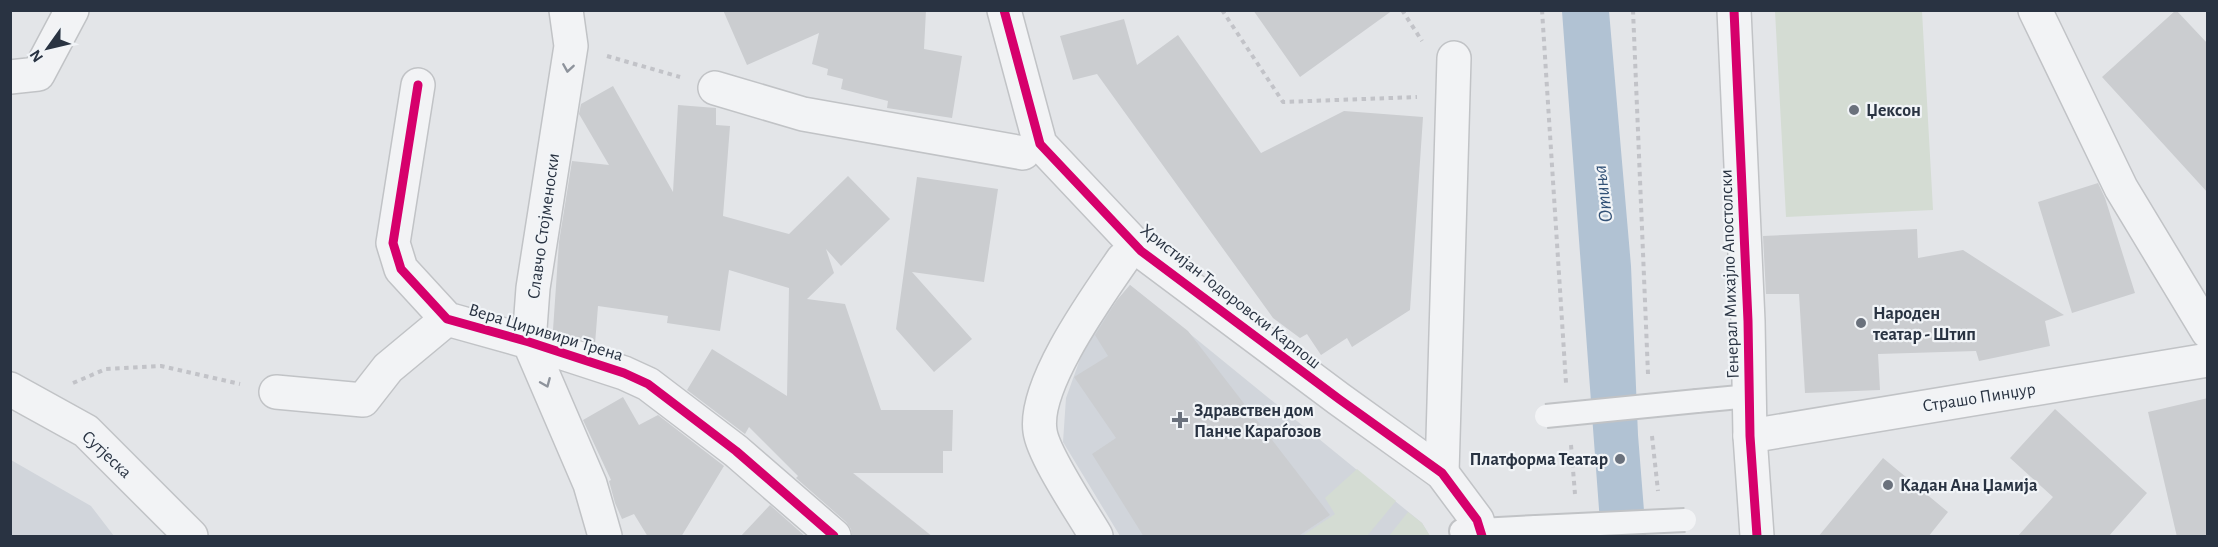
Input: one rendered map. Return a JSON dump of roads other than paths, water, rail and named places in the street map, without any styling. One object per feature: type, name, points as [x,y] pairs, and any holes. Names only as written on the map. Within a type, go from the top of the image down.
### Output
[{"type":"street","points":[[10,77],[38,74],[72,10]]},
{"type":"street","name":"Славчо Стојменоски","points":[[566,10],[571,45],[533,288],[529,342],[590,484],[605,537]]},
{"type":"street","name":"Христијан Тодоровски Карпош","points":[[986,10],[1023,153],[1123,259],[1131,267],[1435,481]]},
{"type":"street","name":"Христијан Тодоровски Карпош","points":[[1004,10],[1040,144],[1141,251],[1339,399],[1435,481]]},
{"type":"street","name":"Генерал Михајло Апостолски","points":[[1734,10],[1750,436],[1757,537]]},
{"type":"street","points":[[2035,10],[2121,188],[2208,332]]},
{"type":"street","points":[[1454,58],[1435,481],[1477,520],[1472,534]]},
{"type":"street","name":"Вера Циривири Трена","points":[[417,85],[393,243],[401,269],[447,319],[529,342],[624,373],[648,384],[736,450],[834,537]]},
{"type":"street","points":[[715,88],[803,114],[1023,153]]},
{"type":"street","points":[[1096,537],[1048,454],[1040,432],[1040,405],[1071,336],[1123,259]]},
{"type":"street","points":[[276,392],[363,400],[388,368],[447,319]]},
{"type":"street","name":"Страшо Пинџур","points":[[1750,436],[2208,360]]},
{"type":"street","name":"Сутјеска","points":[[21,395],[86,431],[191,537]]},
{"type":"lane","points":[[1546,416],[1750,396]]},
{"type":"lane","points":[[1472,534],[1536,527],[1685,520]]},
{"type":"water","name":"Отиња","points":[[1562,11],[1609,11],[1631,266],[1638,435],[1646,536],[1601,536]]},
{"type":"place","name":"Џексон","points":[[1854,110]]},
{"type":"place","name":"Народен театар - Штип","points":[[1861,323]]},
{"type":"place","name":"Здравствен дом Панче Караѓозов","points":[[1180,420]]},
{"type":"place","name":"Платформа Театар","points":[[1620,459]]},
{"type":"place","name":"Кадан Ана Џамија","points":[[1888,485]]}]
